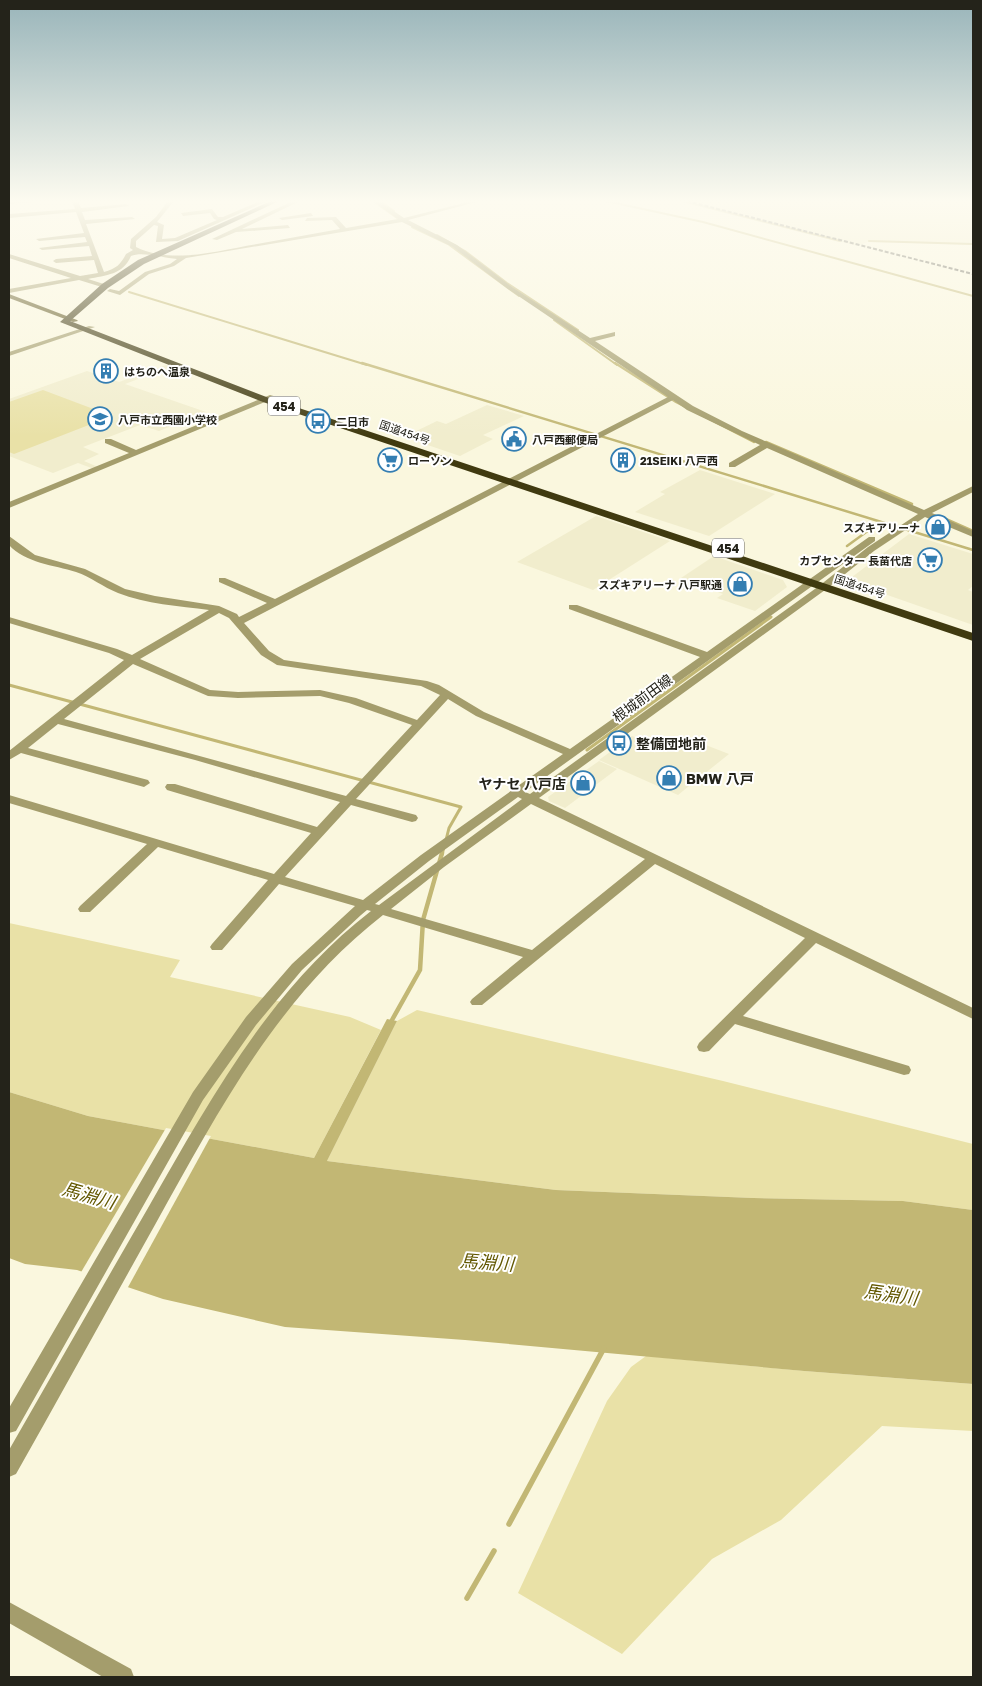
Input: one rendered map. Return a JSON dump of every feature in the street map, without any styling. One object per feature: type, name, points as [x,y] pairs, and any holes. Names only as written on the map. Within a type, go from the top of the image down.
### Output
[{"type":"highway","points":[[69,320],[118,280]]},
{"type":"highway","points":[[108,289],[123,280]]},
{"type":"highway","name":"国道454号","points":[[69,320],[270,398],[819,582],[973,630]]},
{"type":"highway","name":"国道454号","points":[[819,582],[973,638]]},
{"type":"main road","points":[[9,296],[69,320]]},
{"type":"main road","points":[[9,301],[69,320]]},
{"type":"street","points":[[9,291],[71,280]]},
{"type":"street","points":[[84,280],[120,293],[139,280]]},
{"type":"street","points":[[499,280],[547,311],[588,342],[673,398],[713,420],[973,534]]},
{"type":"street","points":[[9,354],[87,328]]},
{"type":"street","points":[[588,342],[612,334]]},
{"type":"street","points":[[9,505],[270,398]]},
{"type":"street","points":[[238,622],[511,479],[665,400],[673,398]]},
{"type":"street","points":[[108,441],[136,452]]},
{"type":"street","points":[[732,465],[767,445]]},
{"type":"street","points":[[819,582],[871,549],[921,511],[973,480]]},
{"type":"street","points":[[921,511],[973,489]]},
{"type":"street","points":[[9,538],[15,546],[32,557],[82,571],[122,590],[156,599],[219,609],[234,616],[265,654],[281,663],[409,680],[435,687],[480,714],[572,754]]},
{"type":"street","points":[[222,580],[274,602]]},
{"type":"street","name":"根城前田線","points":[[524,795],[572,754],[708,656],[819,582]]},
{"type":"street","name":"根城前田線","points":[[474,831],[819,582]]},
{"type":"street","points":[[573,607],[708,656]]},
{"type":"street","points":[[9,757],[58,720],[131,660],[219,609]]},
{"type":"street","points":[[9,620],[113,651],[208,693],[238,696],[300,692],[320,693],[352,700],[419,724]]},
{"type":"street","points":[[218,946],[275,878],[320,832],[446,694]]},
{"type":"street","points":[[58,720],[412,818]]},
{"type":"street","points":[[19,749],[144,783]]},
{"type":"street","points":[[171,787],[320,832]]},
{"type":"street","points":[[524,795],[973,1014]]},
{"type":"street","points":[[9,799],[532,956]]},
{"type":"street","points":[[9,1425],[198,1096],[251,1021],[297,967],[356,912],[425,858],[474,831]]},
{"type":"street","points":[[9,1468],[218,1097],[272,1019],[314,971],[368,920],[474,831]]},
{"type":"street","points":[[85,909],[155,843]]},
{"type":"street","points":[[477,1002],[653,859]]},
{"type":"street","points":[[704,1047],[814,937]]},
{"type":"street","points":[[732,1018],[904,1070]]},
{"type":"street","points":[[9,1612],[123,1677]]},
{"type":"shaded area","name":"八戸市立西園小学校","points":[[166,365],[170,367],[125,384],[206,412],[159,431],[140,425],[83,447],[99,454],[84,461],[98,467],[94,469],[78,463],[53,473],[9,456],[9,399],[87,371],[119,382]]},
{"type":"shaded area","points":[[43,390],[112,416],[14,454],[9,452],[9,402]]},
{"type":"shaded area","points":[[487,405],[524,416],[483,435],[493,439],[460,456],[404,437],[437,421],[446,424]]},
{"type":"shaded area","points":[[700,470],[775,494],[709,536],[635,512],[665,494],[660,492]]},
{"type":"shaded area","points":[[596,516],[670,541],[593,590],[517,562]]},
{"type":"shaded area","points":[[909,534],[973,554],[973,586],[968,590],[973,592],[973,625],[856,584],[852,577]]},
{"type":"shaded area","name":"スズキアリーナ 八戸駅通","points":[[714,556],[783,580],[787,587],[755,611],[717,598],[723,594],[681,578]]},
{"type":"shaded area","name":"BMW 八戸","points":[[680,735],[729,754],[678,795],[599,760],[632,736],[661,749]]},
{"type":"shaded area","name":"ヤナセ 八戸店","points":[[599,761],[617,769],[565,808],[549,801],[548,797]]},
{"type":"shaded area","points":[[9,923],[180,960],[170,977],[350,1017],[381,1030],[314,1158],[88,1116],[9,1092]]},
{"type":"shaded area","points":[[417,1010],[723,1081],[973,1144],[973,1210],[903,1201],[753,1198],[556,1190],[327,1161],[397,1021]]},
{"type":"shaded area","points":[[646,1356],[973,1384],[973,1431],[882,1426],[781,1520],[712,1559],[622,1654],[518,1593],[607,1401],[631,1367]]},
{"type":"water","name":"馬淵川","points":[[387,1019],[397,1021],[327,1161],[556,1190],[753,1198],[903,1201],[973,1210],[973,1384],[804,1371],[465,1340],[285,1327],[163,1299],[77,1270],[25,1264],[9,1258],[9,1092],[88,1116],[314,1158]]},
{"type":"pier","points":[[166,1128],[211,1136],[127,1289],[80,1274]]},
{"type":"waterway","points":[[497,280],[519,296]]},
{"type":"waterway","points":[[503,280],[578,330]]},
{"type":"waterway","points":[[913,280],[973,296]]},
{"type":"waterway","points":[[129,292],[367,365]]},
{"type":"waterway","points":[[554,320],[617,365]]},
{"type":"waterway","points":[[362,363],[973,550]]},
{"type":"waterway","points":[[615,363],[676,402],[754,442]]},
{"type":"waterway","points":[[766,442],[912,504]]},
{"type":"waterway","points":[[939,516],[973,531]]},
{"type":"waterway","points":[[847,546],[880,522]]},
{"type":"waterway","points":[[587,750],[771,617]]},
{"type":"waterway","points":[[9,685],[461,807],[449,828],[446,840]]},
{"type":"waterway","points":[[442,855],[444,847]]},
{"type":"waterway","points":[[392,1020],[420,970],[423,920],[442,853]]},
{"type":"waterway","points":[[509,1524],[604,1348]]},
{"type":"waterway","points":[[467,1598],[494,1551]]},
{"type":"place","name":"はちのへ温泉","points":[[106,371]]},
{"type":"place","name":"八戸市立西園小学校","points":[[100,419]]},
{"type":"place","name":"二日市","points":[[318,421]]},
{"type":"place","name":"八戸西郵便局","points":[[514,439]]},
{"type":"place","name":"ローソン","points":[[390,460]]},
{"type":"place","name":"21SEIKI 八戸西","points":[[623,460]]},
{"type":"place","name":"スズキアリーナ","points":[[938,527]]},
{"type":"place","name":"カブセンター 長苗代店","points":[[930,560]]},
{"type":"place","name":"スズキアリーナ 八戸駅通","points":[[740,584]]},
{"type":"place","name":"整備団地前","points":[[619,743]]},
{"type":"place","name":"BMW 八戸","points":[[669,778]]},
{"type":"place","name":"ヤナセ 八戸店","points":[[583,783]]}]
